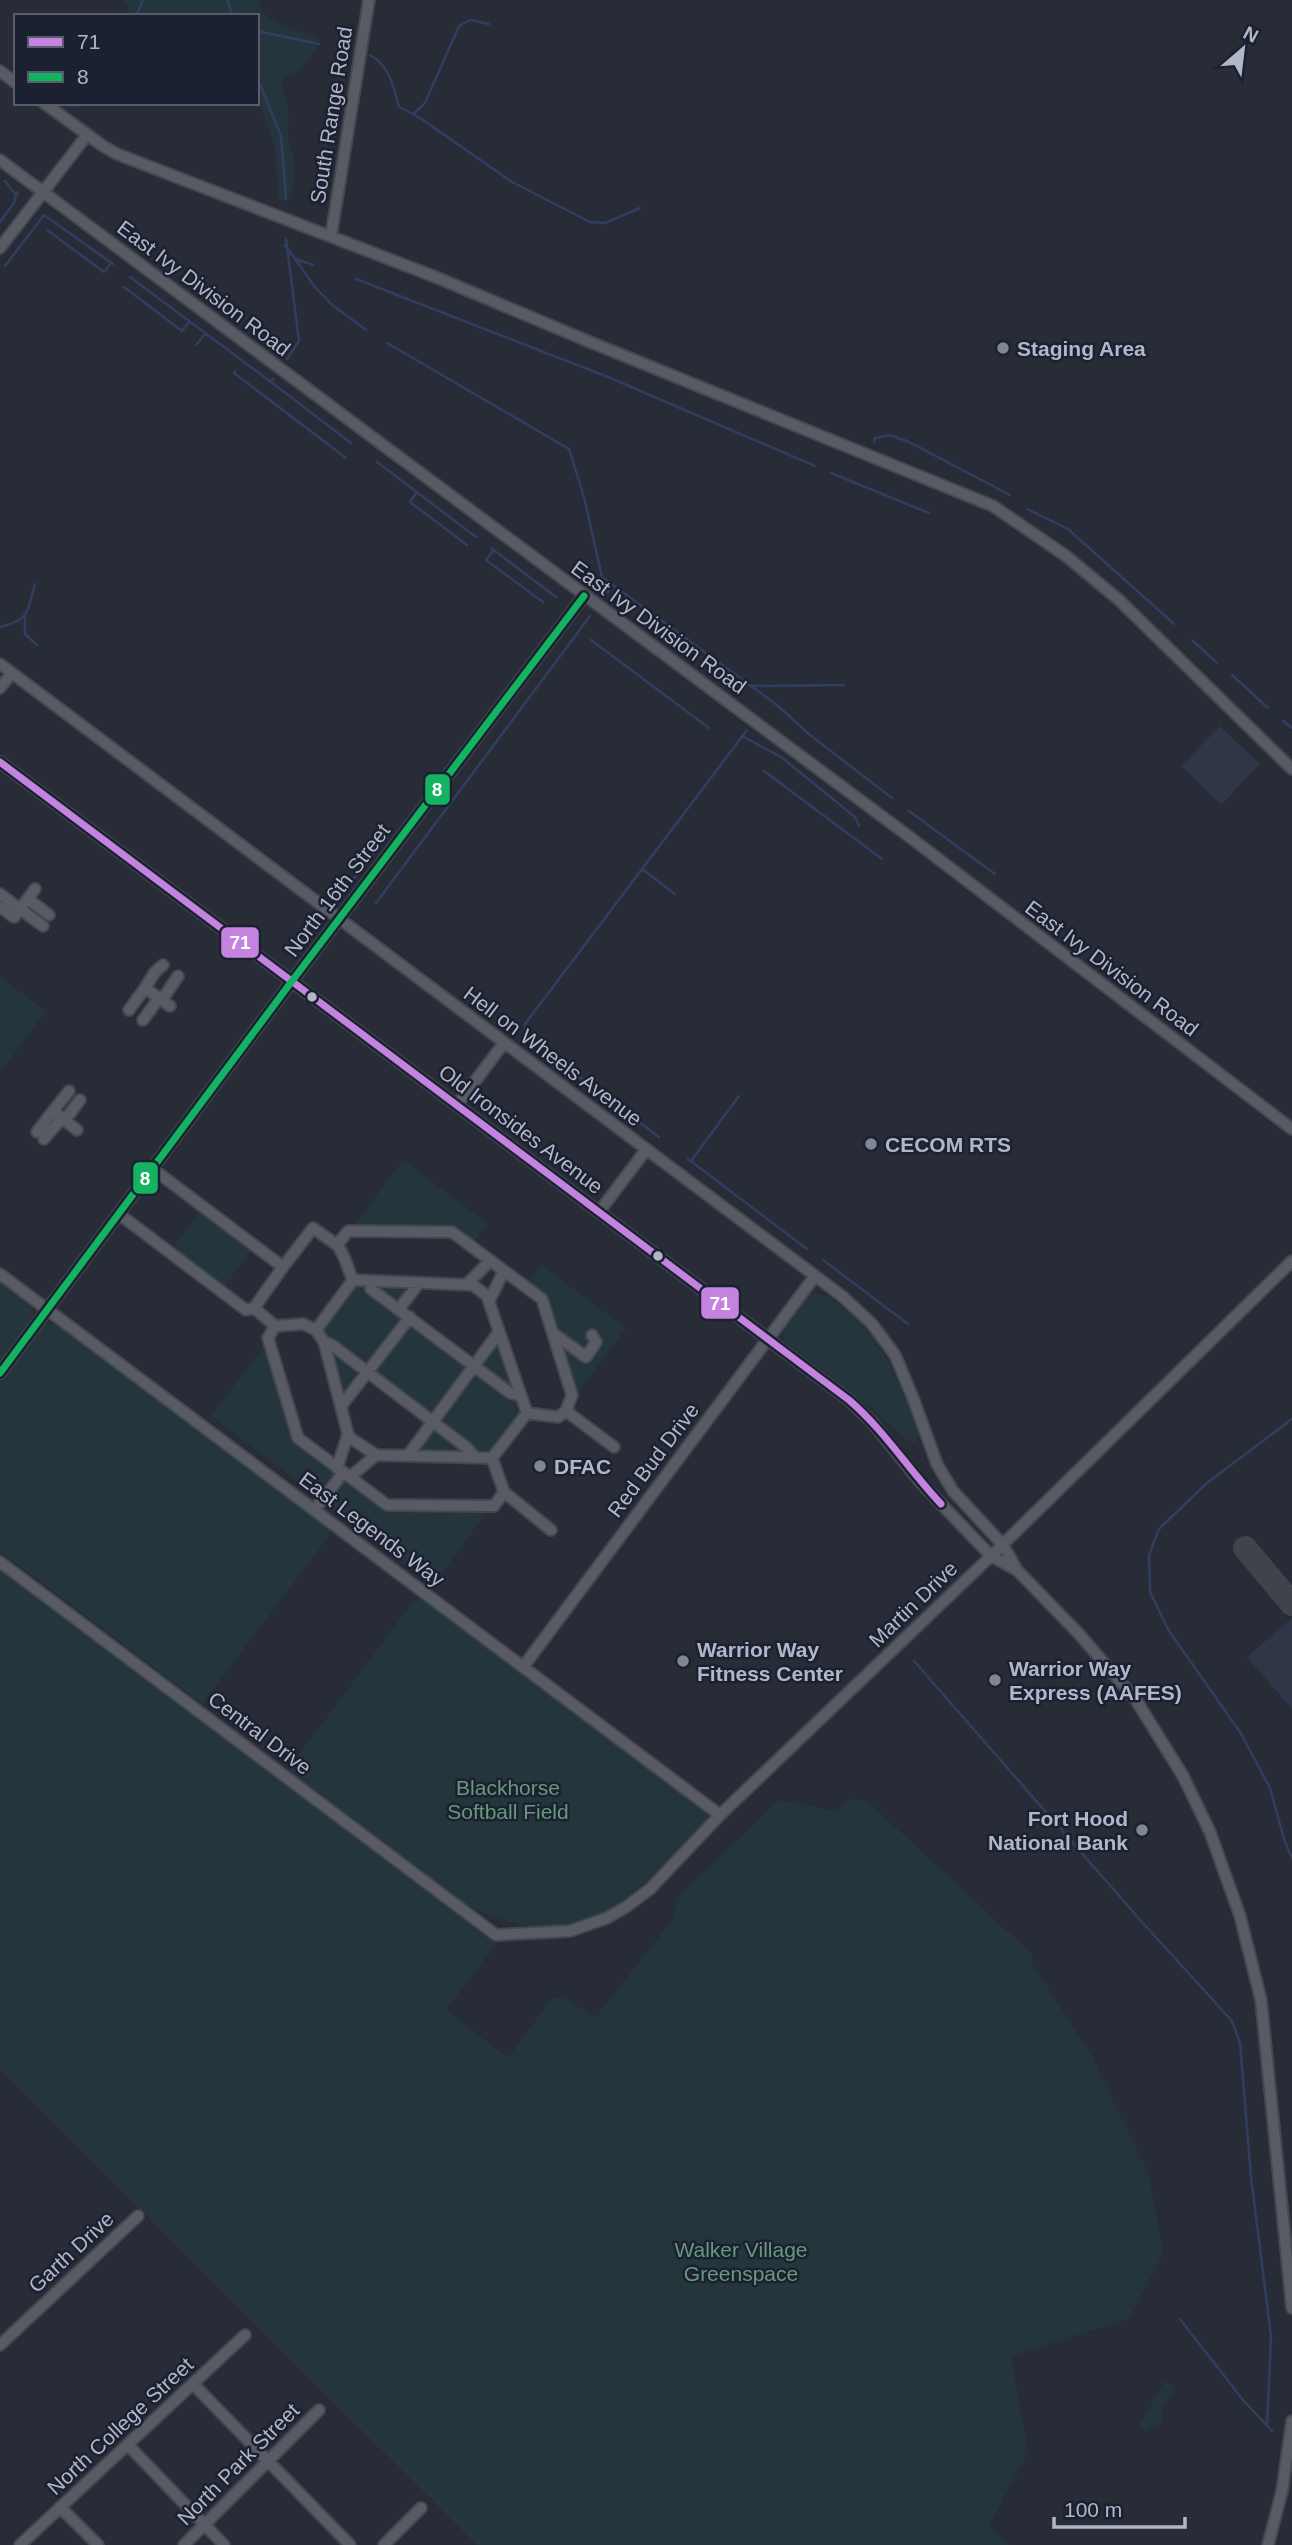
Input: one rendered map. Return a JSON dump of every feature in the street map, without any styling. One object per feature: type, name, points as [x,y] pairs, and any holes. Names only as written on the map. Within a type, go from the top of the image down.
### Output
[{"type":"street","name":"South Range Road","points":[[331,236],[369,0]]},
{"type":"street","points":[[47,105],[103,146],[130,159],[438,278],[993,506],[1066,556],[1119,600],[1292,769]]},
{"type":"street","points":[[0,248],[87,135]]},
{"type":"street","name":"East Ivy Division Road","points":[[0,160],[911,838],[1292,1129]]},
{"type":"street","name":"North 16th Street","points":[[0,1373],[292,981],[584,596]]},
{"type":"street","name":"Hell on Wheels Avenue","points":[[0,664],[858,1309],[883,1338],[904,1373],[931,1449],[945,1479],[964,1504],[1003,1545],[1017,1570]]},
{"type":"street","points":[[0,688],[12,673]]},
{"type":"street","name":"Old Ironsides Avenue","points":[[0,762],[862,1411],[922,1484],[991,1556],[1017,1570]]},
{"type":"street","points":[[0,907],[15,917],[35,889]]},
{"type":"street","points":[[0,894],[43,926]]},
{"type":"street","points":[[28,899],[49,915]]},
{"type":"street","points":[[129,1010],[155,972],[163,965]]},
{"type":"street","points":[[143,1020],[164,1001],[178,976]]},
{"type":"street","points":[[145,988],[164,1001]]},
{"type":"street","points":[[457,1105],[504,1043]]},
{"type":"street","points":[[60,1116],[69,1091]]},
{"type":"street","points":[[40,1136],[80,1100]]},
{"type":"street","points":[[60,1116],[77,1130]]},
{"type":"street","points":[[599,1212],[646,1150]]},
{"type":"street","points":[[153,1169],[284,1267]]},
{"type":"street","points":[[119,1214],[246,1310],[254,1308],[313,1228]]},
{"type":"street","points":[[302,1219],[342,1250],[353,1280]]},
{"type":"street","points":[[337,1245],[348,1231],[452,1232],[542,1299],[572,1395],[566,1411],[558,1417],[527,1413]]},
{"type":"street","points":[[466,1285],[490,1261]]},
{"type":"street","name":"Martin Drive","points":[[496,1935],[570,1931],[607,1918],[650,1889],[720,1815],[1003,1545],[1292,1261]]},
{"type":"street","points":[[489,1301],[504,1271]]},
{"type":"street","name":"East Legends Way","points":[[0,1274],[720,1815]]},
{"type":"street","name":"Red Bud Drive","points":[[523,1667],[815,1276]]},
{"type":"street","points":[[353,1280],[473,1285],[487,1296],[527,1413]]},
{"type":"street","points":[[316,1330],[353,1280]]},
{"type":"street","points":[[370,1282],[371,1289],[510,1393],[519,1395]]},
{"type":"street","points":[[399,1309],[419,1283]]},
{"type":"street","points":[[254,1308],[275,1326],[303,1324],[316,1330],[324,1342],[348,1434],[343,1473]]},
{"type":"street","points":[[342,1405],[410,1317]]},
{"type":"street","points":[[275,1326],[268,1338],[298,1437],[387,1505],[494,1506],[504,1492]]},
{"type":"street","points":[[409,1454],[499,1332]]},
{"type":"street","points":[[553,1333],[586,1357],[596,1342],[592,1335]]},
{"type":"street","points":[[324,1342],[368,1372],[474,1456]]},
{"type":"street","points":[[566,1411],[614,1447]]},
{"type":"street","points":[[492,1458],[527,1413]]},
{"type":"street","points":[[348,1434],[376,1455],[492,1458]]},
{"type":"street","points":[[315,1509],[343,1473],[376,1455]]},
{"type":"street","points":[[492,1458],[504,1492],[551,1530]]},
{"type":"street","name":"Central Drive","points":[[0,1562],[496,1935]]},
{"type":"street","points":[[1017,1570],[1092,1648],[1136,1700],[1155,1728],[1197,1803],[1232,1888],[1253,1961],[1264,2021],[1292,2308]]},
{"type":"street","name":"Garth Drive","points":[[0,2345],[138,2216]]},
{"type":"street","name":"North College Street","points":[[20,2545],[246,2335]]},
{"type":"street","points":[[194,2385],[350,2545]]},
{"type":"street","name":"North Park Street","points":[[184,2545],[318,2410]]},
{"type":"street","points":[[1268,2545],[1282,2491],[1292,2421]]},
{"type":"street","points":[[128,2446],[224,2545]]},
{"type":"street","points":[[60,2507],[98,2545]]},
{"type":"street","points":[[384,2545],[421,2508]]},
{"type":"shaded area","points":[[1220,726],[1260,764],[1221,805],[1181,766]]},
{"type":"shaded area","points":[[1292,1618],[1292,1709],[1247,1657]]},
{"type":"green space","points":[[124,0],[259,0],[261,9],[267,16],[320,40],[302,67],[281,81],[289,114],[288,137],[293,155],[291,199],[281,200],[278,197],[275,146],[259,102],[259,14],[126,14],[128,6]]},
{"type":"green space","points":[[0,977],[46,1011],[0,1073]]},
{"type":"green space","points":[[403,1160],[488,1224],[473,1243],[454,1230],[354,1226]]},
{"type":"green space","points":[[201,1210],[253,1249],[223,1288],[172,1249]]},
{"type":"green space","points":[[541,1265],[626,1328],[577,1394],[544,1297],[527,1284]]},
{"type":"green space","points":[[0,1281],[31,1305],[34,1316],[0,1363]]},
{"type":"green space","points":[[411,1286],[395,1310],[473,1370],[497,1340],[513,1388],[518,1415],[494,1448],[466,1454],[415,1452],[436,1421],[367,1369],[344,1399],[323,1330],[354,1287]]},
{"type":"green space","points":[[815,1293],[833,1300],[848,1312],[862,1325],[883,1353],[919,1435],[915,1443],[908,1441],[869,1406],[784,1341],[782,1329],[807,1296]]},
{"type":"green space","points":[[46,1323],[58,1325],[329,1527],[329,1536],[202,1704],[0,1551],[0,1381]]},
{"type":"green space","points":[[265,1345],[297,1441],[385,1507],[488,1511],[434,1584],[211,1416]]},
{"type":"green space","name":"Walker Village Greenspace","points":[[0,1571],[496,1944],[446,2010],[508,2058],[551,1999],[563,1996],[595,2018],[673,1919],[677,1898],[779,1800],[836,1811],[848,1799],[867,1801],[1032,1954],[1032,1963],[1091,2055],[1149,2175],[1163,2253],[1130,2318],[1011,2356],[1028,2452],[989,2526],[1009,2545],[477,2545],[0,2070]]},
{"type":"green space","name":"Blackhorse Softball Field","points":[[419,1598],[424,1599],[704,1810],[706,1824],[652,1877],[625,1899],[598,1915],[569,1925],[537,1927],[502,1920],[463,1902],[288,1769],[412,1603]]},
{"type":"green space","points":[[1165,2381],[1176,2388],[1161,2412],[1163,2421],[1159,2428],[1150,2425],[1146,2431],[1138,2427]]},
{"type":"waterway","points":[[137,14],[143,0]]},
{"type":"waterway","points":[[227,0],[232,14]]},
{"type":"waterway","points":[[413,114],[425,103],[459,26],[470,20],[489,24]]},
{"type":"waterway","points":[[259,31],[319,44]]},
{"type":"waterway","points":[[370,55],[386,71],[399,107],[420,118],[512,182],[590,222],[605,223],[640,208]]},
{"type":"waterway","points":[[259,82],[281,136],[286,200]]},
{"type":"waterway","points":[[5,181],[16,195],[18,192]]},
{"type":"waterway","points":[[0,222],[14,203],[16,195]]},
{"type":"waterway","points":[[5,266],[44,215],[113,264]]},
{"type":"waterway","points":[[47,230],[104,272],[111,263]]},
{"type":"waterway","points":[[286,238],[299,341],[287,359]]},
{"type":"waterway","points":[[285,245],[315,287],[331,304],[366,330]]},
{"type":"waterway","points":[[296,259],[313,265]]},
{"type":"waterway","points":[[130,277],[271,382],[273,379]]},
{"type":"waterway","points":[[356,279],[608,377],[815,466]]},
{"type":"waterway","points":[[124,287],[182,331],[189,322]]},
{"type":"waterway","points":[[196,345],[205,334]]},
{"type":"waterway","points":[[387,343],[569,449],[584,497],[602,577],[777,705],[810,735],[892,798]]},
{"type":"waterway","points":[[235,371],[234,373],[346,458]]},
{"type":"waterway","points":[[271,382],[351,443]]},
{"type":"waterway","points":[[874,442],[875,438],[890,435],[909,442],[1010,495]]},
{"type":"waterway","points":[[377,462],[476,537]]},
{"type":"waterway","points":[[831,473],[929,513]]},
{"type":"waterway","points":[[417,492],[410,502],[467,545]]},
{"type":"waterway","points":[[1027,509],[1068,529],[1174,624]]},
{"type":"waterway","points":[[491,548],[556,597]]},
{"type":"waterway","points":[[494,550],[486,560],[543,602]]},
{"type":"waterway","points":[[0,627],[23,617],[29,608],[35,584]]},
{"type":"waterway","points":[[603,598],[613,585]]},
{"type":"waterway","points":[[376,903],[590,616]]},
{"type":"waterway","points":[[25,618],[25,634],[37,645]]},
{"type":"waterway","points":[[591,640],[709,728]]},
{"type":"waterway","points":[[1192,640],[1217,663]]},
{"type":"waterway","points":[[1232,675],[1268,708]]},
{"type":"waterway","points":[[752,686],[844,685]]},
{"type":"waterway","points":[[1283,721],[1292,728]]},
{"type":"waterway","points":[[659,1137],[529,1039],[525,1024],[747,730]]},
{"type":"waterway","points":[[744,737],[781,757],[855,817],[859,826]]},
{"type":"waterway","points":[[764,771],[882,859]]},
{"type":"waterway","points":[[909,811],[995,874]]},
{"type":"waterway","points":[[331,899],[354,878],[384,839]]},
{"type":"waterway","points":[[642,869],[675,894]]},
{"type":"waterway","points":[[315,926],[318,915]]},
{"type":"waterway","points":[[691,1161],[739,1096]]},
{"type":"waterway","points":[[688,1159],[807,1249]]},
{"type":"waterway","points":[[823,1260],[908,1324]]},
{"type":"waterway","points":[[1292,1419],[1207,1483],[1159,1529],[1149,1555],[1150,1592],[1169,1631],[1240,1732],[1270,1788],[1292,1858]]},
{"type":"waterway","points":[[914,1661],[1232,2021],[1240,2043],[1251,2177],[1271,2336],[1267,2426]]},
{"type":"waterway","points":[[1180,2319],[1243,2400],[1272,2431]]},
{"type":"taxiway","points":[[1245,1548],[1292,1604]]},
{"type":"transit line","name":"8","points":[[0,1373],[292,981],[584,596]]},
{"type":"transit line","name":"71","points":[[0,762],[849,1400],[874,1424],[941,1504]]},
{"type":"place","name":"Staging Area","points":[[1003,348]]},
{"type":"place","name":"CECOM RTS","points":[[871,1144]]},
{"type":"place","name":"DFAC","points":[[540,1466]]},
{"type":"place","name":"Warrior Way Fitness Center","points":[[683,1661]]},
{"type":"place","name":"Warrior Way Express (AAFES)","points":[[995,1680]]},
{"type":"place","name":"Fort Hood National Bank","points":[[1142,1830]]}]
